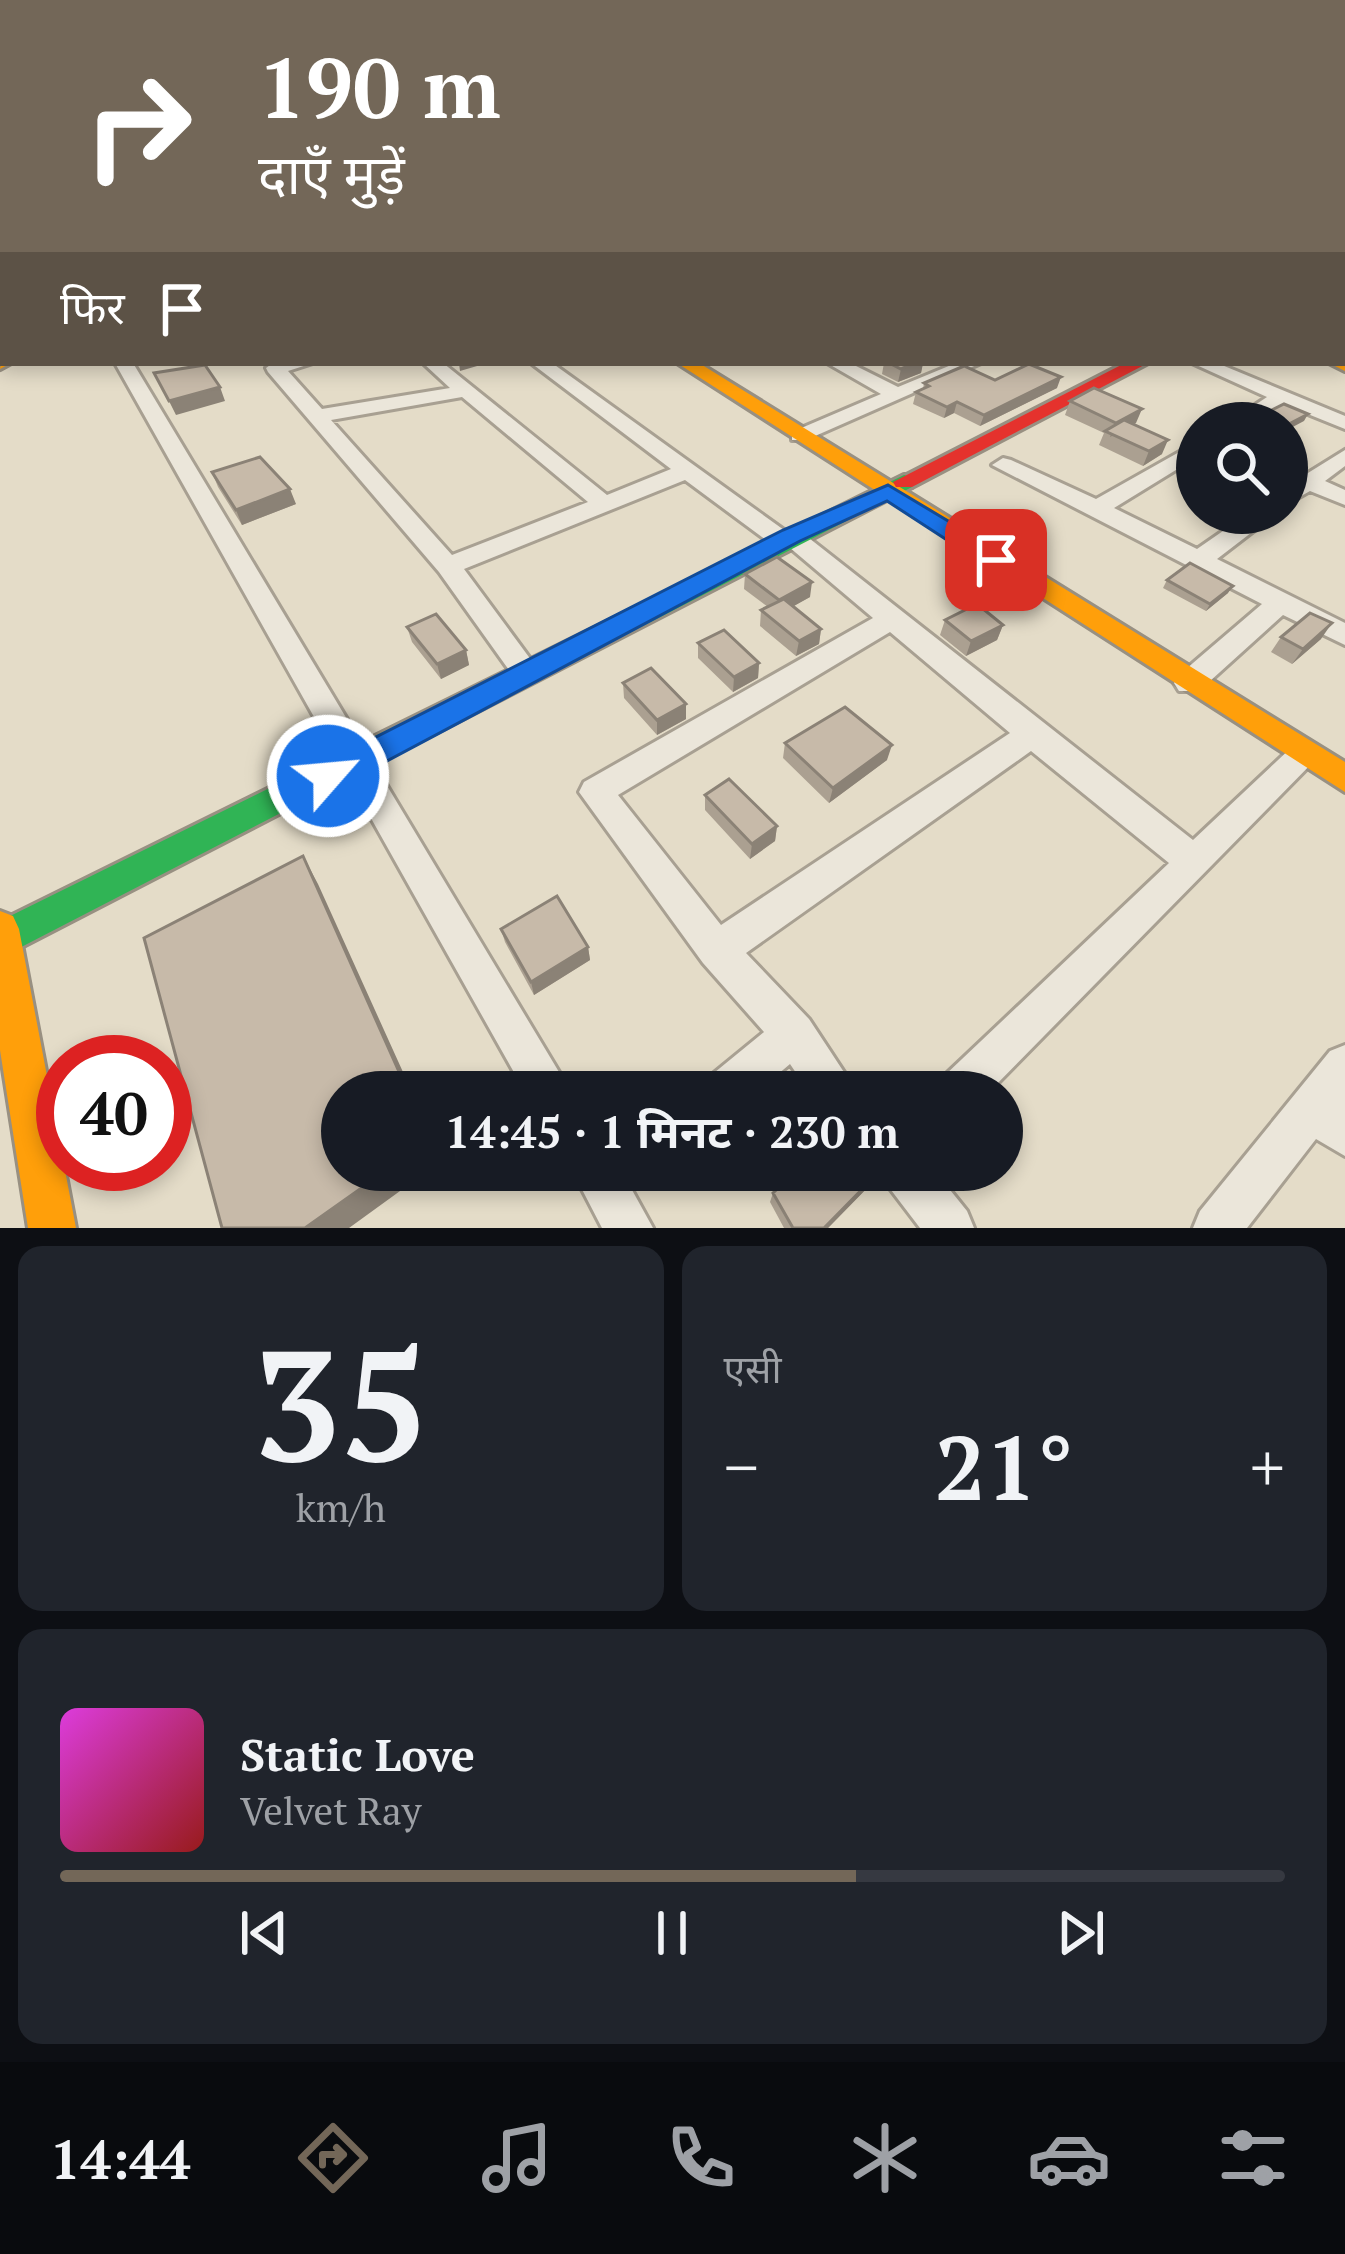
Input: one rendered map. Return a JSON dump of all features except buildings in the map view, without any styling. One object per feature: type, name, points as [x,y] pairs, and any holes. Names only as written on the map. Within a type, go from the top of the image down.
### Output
[{"type":"street","points":[[126,366],[537,1071]]},
{"type":"street","points":[[287,366],[275,368],[448,566],[526,672]]},
{"type":"street","points":[[435,366],[604,504]]},
{"type":"street","points":[[544,366],[787,538],[1195,862]]},
{"type":"street","points":[[691,366],[1345,779]]},
{"type":"street","points":[[842,366],[896,394]]},
{"type":"street","points":[[799,436],[958,366]]},
{"type":"street","points":[[52,1228],[1,934],[354,764],[787,538],[888,492],[1132,366]]},
{"type":"street","points":[[1209,366],[1345,423]]},
{"type":"street","points":[[318,416],[464,391]]},
{"type":"street","points":[[1273,402],[1280,398]]},
{"type":"street","points":[[1309,482],[1345,456]]},
{"type":"street","points":[[1096,508],[1176,460]]},
{"type":"street","points":[[1003,465],[1345,635]]},
{"type":"street","points":[[448,566],[689,470]]},
{"type":"street","points":[[1309,482],[1345,498]]},
{"type":"street","points":[[1196,562],[1235,534]]},
{"type":"street","points":[[1189,683],[1280,603]]},
{"type":"street","points":[[820,1071],[794,1034],[717,950],[596,792],[892,619]]},
{"type":"street","points":[[717,950],[1032,734]]},
{"type":"street","points":[[980,1071],[1305,754]]},
{"type":"street","points":[[749,1071],[794,1034]]},
{"type":"street","points":[[1217,1228],[1329,1121],[1345,1066]]},
{"type":"street","points":[[921,1191],[950,1228]]},
{"type":"traffic: fast","points":[[2,940],[904,482]]},
{"type":"traffic: slow","points":[[691,366],[1345,779]]},
{"type":"traffic: slow","points":[[0,929],[52,1228]]},
{"type":"traffic: jam","points":[[904,482],[1133,366]]},
{"type":"route","points":[[328,776],[791,536],[888,492],[996,560]]}]
